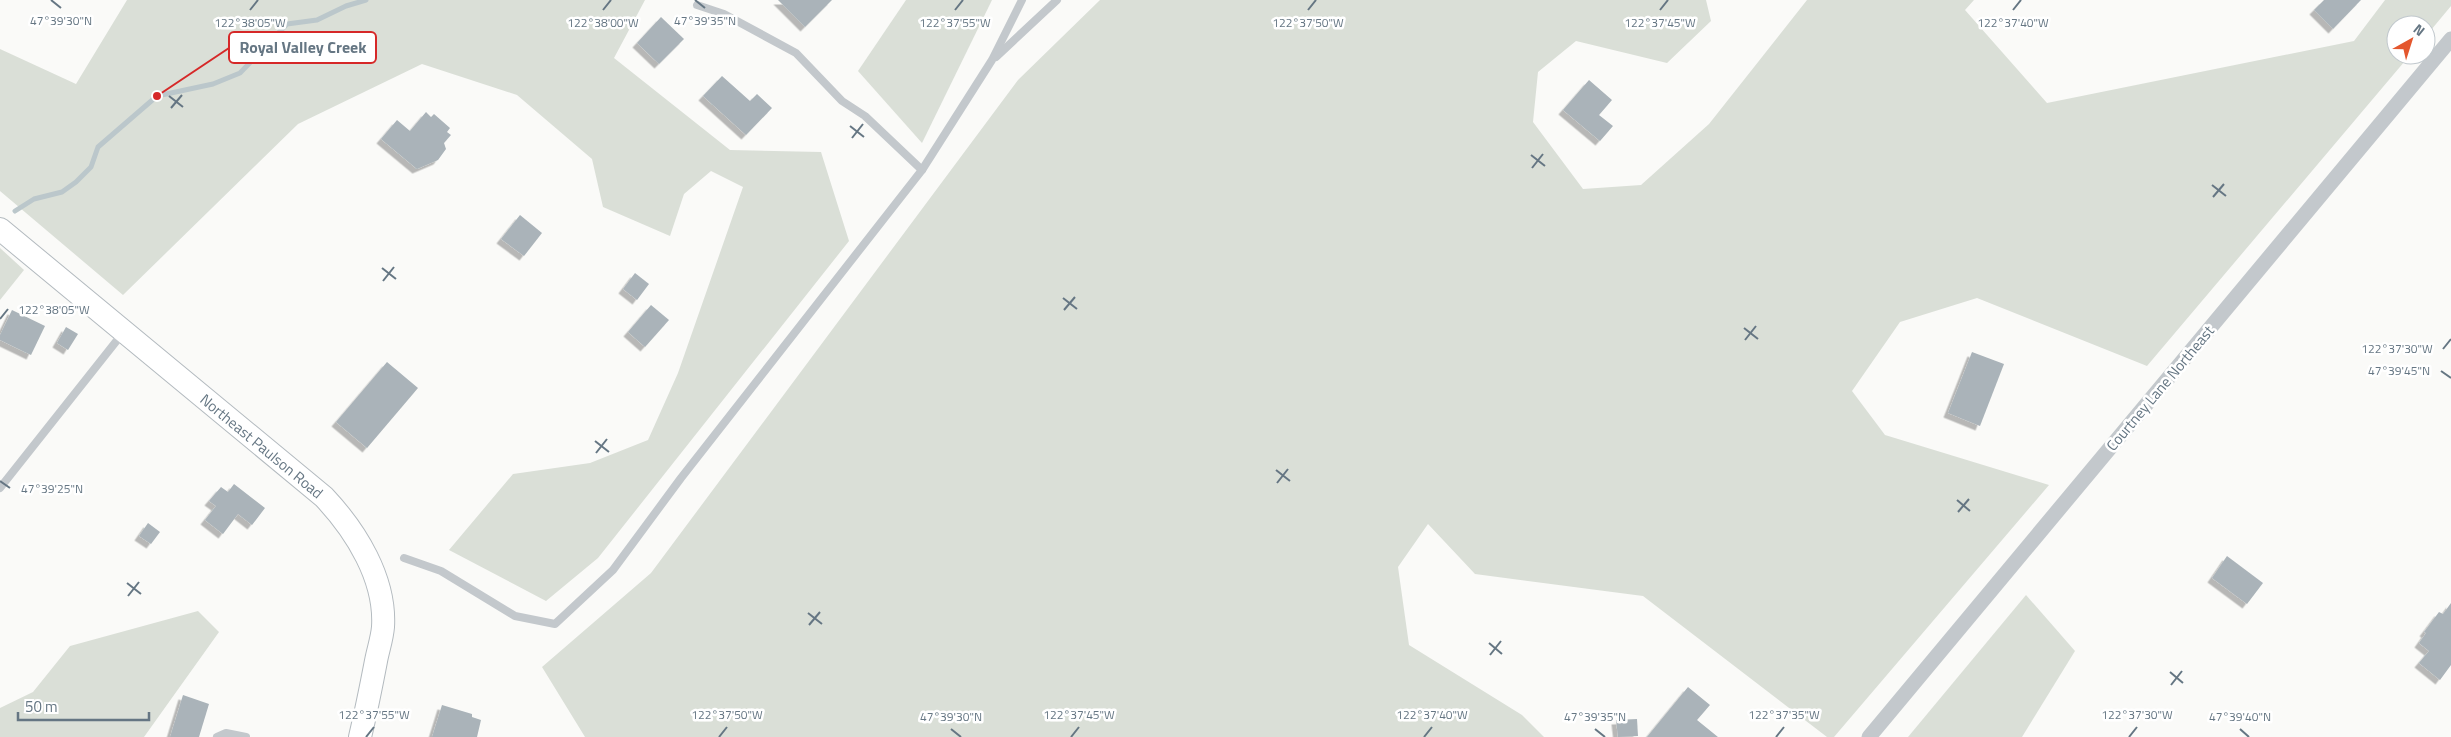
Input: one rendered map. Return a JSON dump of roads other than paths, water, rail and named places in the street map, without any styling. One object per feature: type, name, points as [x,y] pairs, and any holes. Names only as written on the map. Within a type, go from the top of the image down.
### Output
[{"type":"street","name":"Courtney Lane Northeast","points":[[1869,737],[2451,40]]},
{"type":"street","name":"Northeast Paulson Road","points":[[0,229],[324,497],[337,511],[358,541],[374,574],[383,627],[360,737]]},
{"type":"lane","points":[[404,558],[441,571],[515,616],[555,624],[613,570],[681,478],[922,170],[992,60],[1022,0]]},
{"type":"lane","points":[[992,60],[1057,0]]},
{"type":"lane","points":[[697,5],[724,14],[796,53],[842,101],[865,116],[922,170]]},
{"type":"lane","points":[[0,488],[123,332]]},
{"type":"lane","points":[[217,737],[226,733],[246,737]]},
{"type":"waterway","points":[[15,211],[34,199],[62,192],[76,182],[91,167],[98,147],[157,96],[213,84],[240,73],[287,24],[317,20],[346,6],[366,0]]},
{"type":"place","name":"Royal Valley Creek","points":[[157,96]]}]
